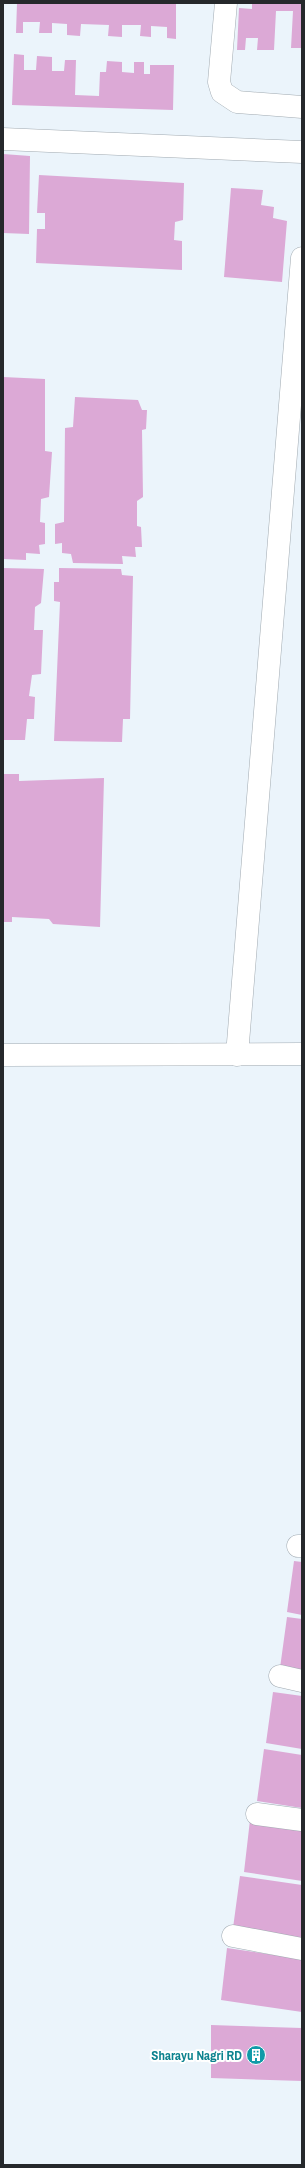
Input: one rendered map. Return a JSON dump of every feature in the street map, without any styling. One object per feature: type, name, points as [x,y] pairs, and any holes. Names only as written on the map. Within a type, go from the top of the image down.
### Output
[{"type":"street","points":[[216,7],[219,82],[222,92],[237,102],[302,107]]},
{"type":"street","points":[[3,139],[302,152]]},
{"type":"street","points":[[237,1055],[302,258]]},
{"type":"street","points":[[3,1055],[302,1054]]},
{"type":"street","points":[[280,1676],[302,1681]]},
{"type":"street","points":[[257,1814],[302,1820]]},
{"type":"street","points":[[233,1936],[302,1949]]},
{"type":"building","points":[[17,3],[176,3],[176,39],[167,38],[167,27],[151,26],[151,37],[140,36],[141,25],[122,25],[122,37],[108,36],[109,25],[81,24],[80,36],[67,35],[67,24],[52,23],[52,33],[39,33],[40,22],[23,22],[23,33],[16,33]]},
{"type":"building","points":[[252,3],[302,3],[302,48],[291,48],[293,11],[276,11],[274,50],[257,50],[258,38],[246,38],[245,50],[237,50],[239,8],[252,9]]},
{"type":"building","points":[[14,54],[24,55],[24,70],[36,70],[37,56],[52,57],[52,71],[64,71],[65,60],[76,60],[75,95],[99,96],[100,72],[106,72],[107,61],[122,62],[122,72],[134,73],[134,62],[144,62],[144,74],[150,74],[150,65],[174,65],[173,110],[12,105]]},
{"type":"building","points":[[3,154],[30,156],[29,234],[3,233]]},
{"type":"building","points":[[39,175],[184,183],[183,220],[175,222],[174,240],[182,241],[182,270],[36,263],[37,229],[45,229],[45,213],[37,213]]},
{"type":"building","points":[[231,188],[263,190],[261,205],[274,207],[273,218],[287,221],[282,282],[224,277]]},
{"type":"building","points":[[3,377],[45,379],[45,451],[52,452],[49,497],[41,499],[40,522],[45,523],[45,544],[39,545],[40,554],[26,553],[26,560],[3,559]]},
{"type":"building","points":[[75,397],[138,400],[142,410],[147,410],[146,429],[142,430],[143,497],[137,501],[137,526],[141,527],[142,547],[135,547],[136,557],[122,556],[123,564],[73,563],[71,554],[62,553],[62,543],[55,544],[55,524],[64,522],[65,428],[73,427]]},
{"type":"building","points":[[3,568],[44,569],[41,603],[35,607],[34,630],[43,630],[41,674],[32,675],[29,696],[35,697],[34,719],[27,719],[25,740],[3,740]]},
{"type":"building","points":[[59,568],[121,569],[122,575],[133,576],[130,719],[123,719],[122,742],[54,741],[60,602],[54,601],[54,582],[59,582]]},
{"type":"building","points":[[3,774],[19,774],[19,781],[104,778],[100,927],[53,924],[49,919],[12,917],[12,922],[3,922]]},
{"type":"building","points":[[294,1561],[302,1562],[302,1615],[287,1612]]},
{"type":"building","points":[[287,1617],[302,1619],[302,1672],[280,1668]]},
{"type":"building","points":[[273,1692],[302,1696],[302,1749],[266,1743]]},
{"type":"building","points":[[264,1749],[302,1755],[302,1808],[257,1801]]},
{"type":"building","points":[[250,1820],[302,1828],[302,1881],[244,1872]]},
{"type":"building","points":[[240,1876],[302,1885],[302,1938],[233,1928]]},
{"type":"building","points":[[227,1948],[302,1959],[302,2012],[221,2000]]},
{"type":"building","name":"Sharayu Nagri RD","points":[[211,2025],[302,2028],[302,2081],[211,2078]]},
{"type":"place","name":"Sharayu Nagri RD","points":[[256,2055]]}]
